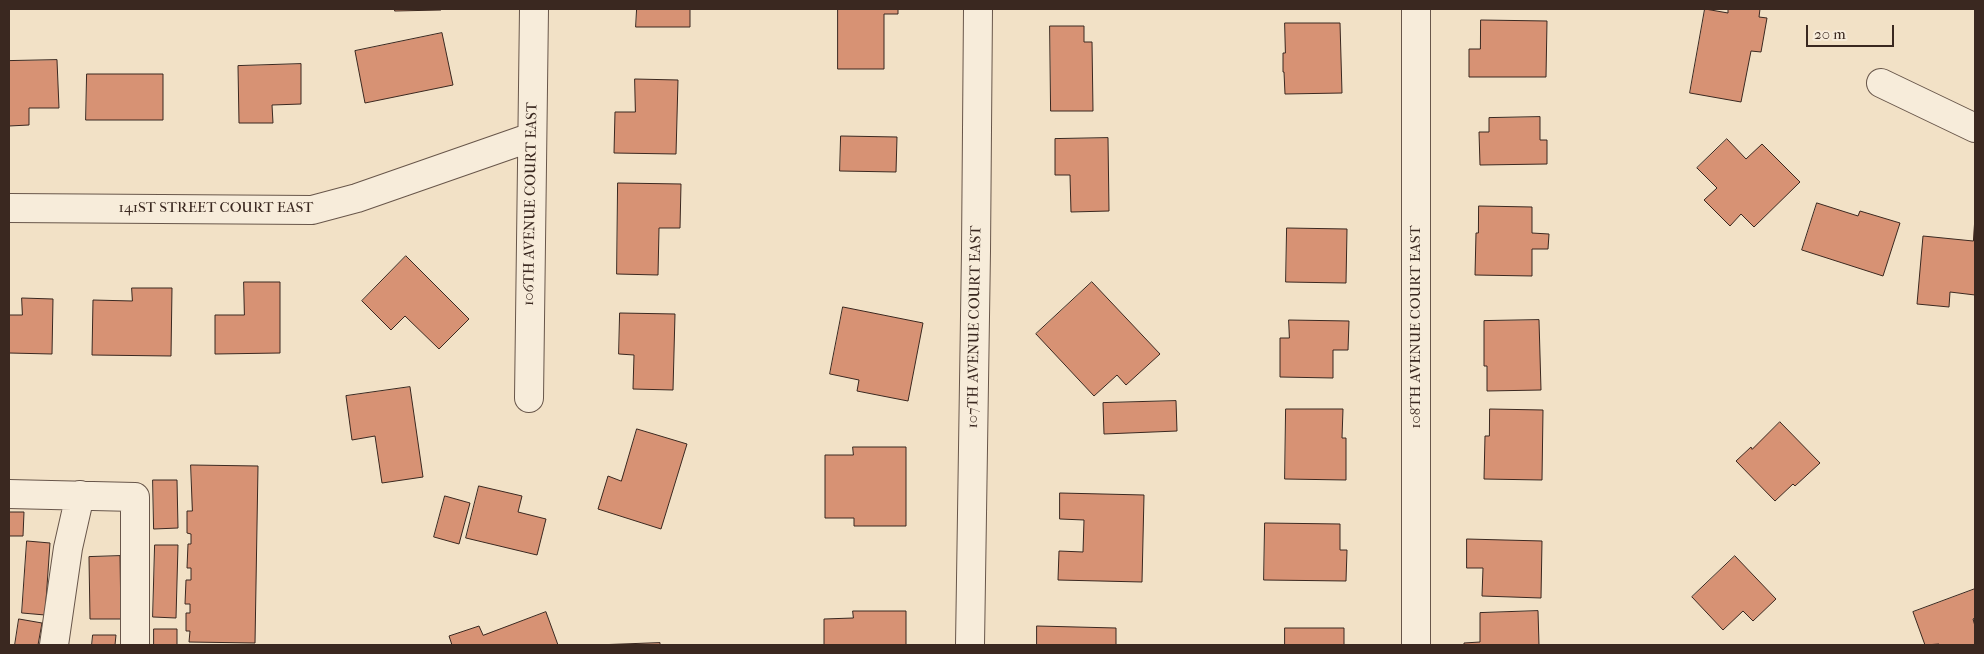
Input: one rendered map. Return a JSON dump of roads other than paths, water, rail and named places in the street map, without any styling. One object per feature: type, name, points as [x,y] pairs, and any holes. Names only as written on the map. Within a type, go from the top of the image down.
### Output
[{"type":"street","name":"106TH AVENUE COURT EAST","points":[[529,398],[534,9]]},
{"type":"street","name":"107TH AVENUE COURT EAST","points":[[970,645],[978,9]]},
{"type":"street","name":"108TH AVENUE COURT EAST","points":[[1416,9],[1416,645]]},
{"type":"street","points":[[1881,83],[1975,128]]},
{"type":"street","name":"141ST STREET COURT EAST","points":[[9,208],[312,210],[356,198],[532,137]]},
{"type":"street","points":[[9,494],[135,497],[135,645]]},
{"type":"street","points":[[54,645],[68,548],[80,495]]}]
